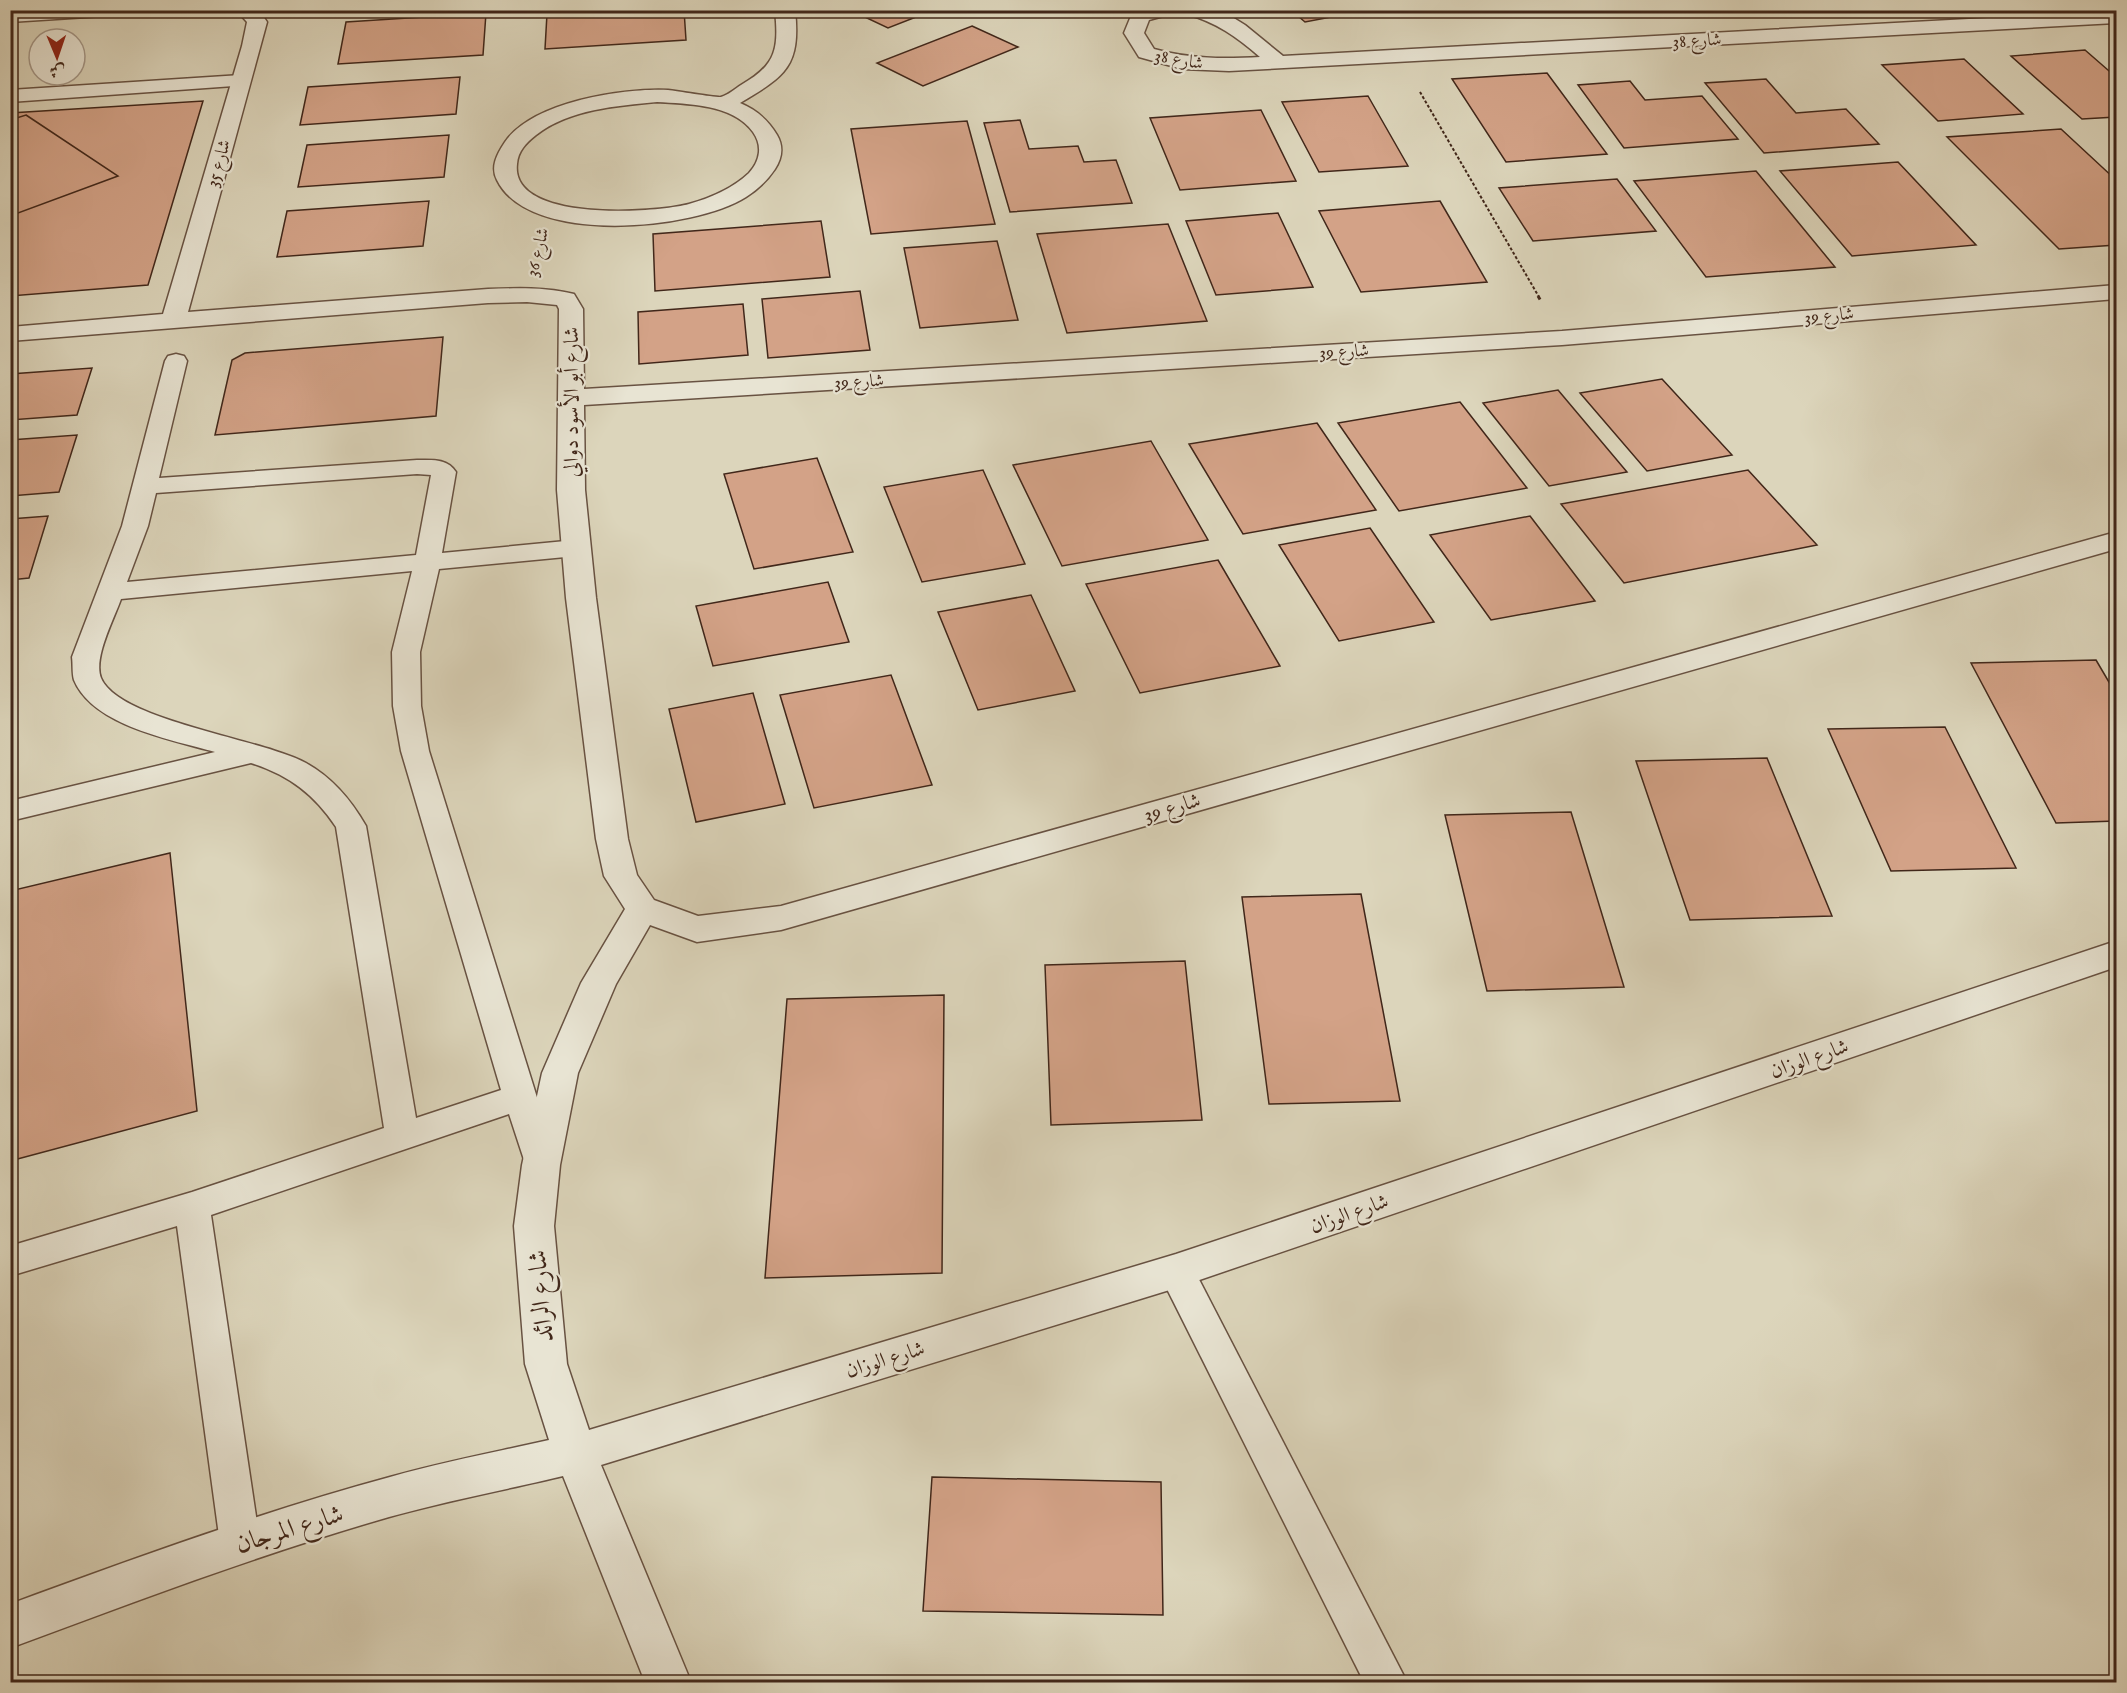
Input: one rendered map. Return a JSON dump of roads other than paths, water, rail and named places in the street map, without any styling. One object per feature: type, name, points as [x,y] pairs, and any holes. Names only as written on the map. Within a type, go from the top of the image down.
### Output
[{"type":"street","points":[[10,16],[42,12],[103,10]]},
{"type":"street","name":"شارع 35","points":[[174,319],[257,22],[252,14],[245,10]]},
{"type":"street","points":[[723,105],[748,116],[765,130],[772,146],[768,164],[753,181],[729,197],[697,209],[659,217],[619,220],[581,217],[548,209],[523,197],[508,182],[504,164],[512,146],[528,130],[554,116],[586,105],[621,98],[657,96],[692,98],[723,105],[772,74],[781,63],[789,40],[785,10]]},
{"type":"street","name":"شارع 38","points":[[1164,10],[1141,16],[1134,33],[1146,53],[1182,63],[1228,65],[2116,17]]},
{"type":"street","points":[[1193,10],[1204,11],[1227,22],[1277,61]]},
{"type":"street","name":"شارع 39","points":[[572,398],[1562,338],[2116,292]]},
{"type":"street","name":"شارع أبو الأسود دوالي","points":[[10,334],[174,319],[488,296],[549,296],[565,299],[571,309],[571,490],[576,548],[612,839],[621,876],[642,909]]},
{"type":"street","name":"شارع 39","points":[[642,909],[697,929],[781,918],[2116,540]]},
{"type":"street","name":"شارع الرائد","points":[[642,909],[598,983],[560,1073],[541,1165],[534,1226],[546,1364],[575,1454],[668,1683]]},
{"type":"street","name":"شارع الوزان","points":[[575,1454],[1176,1271],[2116,954]]},
{"type":"street","name":"شارع المرجان","points":[[10,1626],[240,1543],[392,1496],[575,1454]]},
{"type":"lane","points":[[10,96],[241,81]]},
{"type":"lane","points":[[176,361],[135,526],[86,657],[87,679],[99,696],[114,708],[138,720],[252,753],[292,768],[329,793],[351,826],[402,1136]]},
{"type":"lane","points":[[145,486],[417,467],[439,468],[444,472],[428,562],[406,652],[407,706],[415,751],[541,1165]]},
{"type":"lane","points":[[111,592],[576,548]]},
{"type":"lane","points":[[10,811],[252,753]]},
{"type":"lane","points":[[10,1261],[192,1207],[520,1097]]},
{"type":"lane","points":[[192,1207],[240,1543]]},
{"type":"lane","points":[[1176,1271],[1386,1683]]}]
